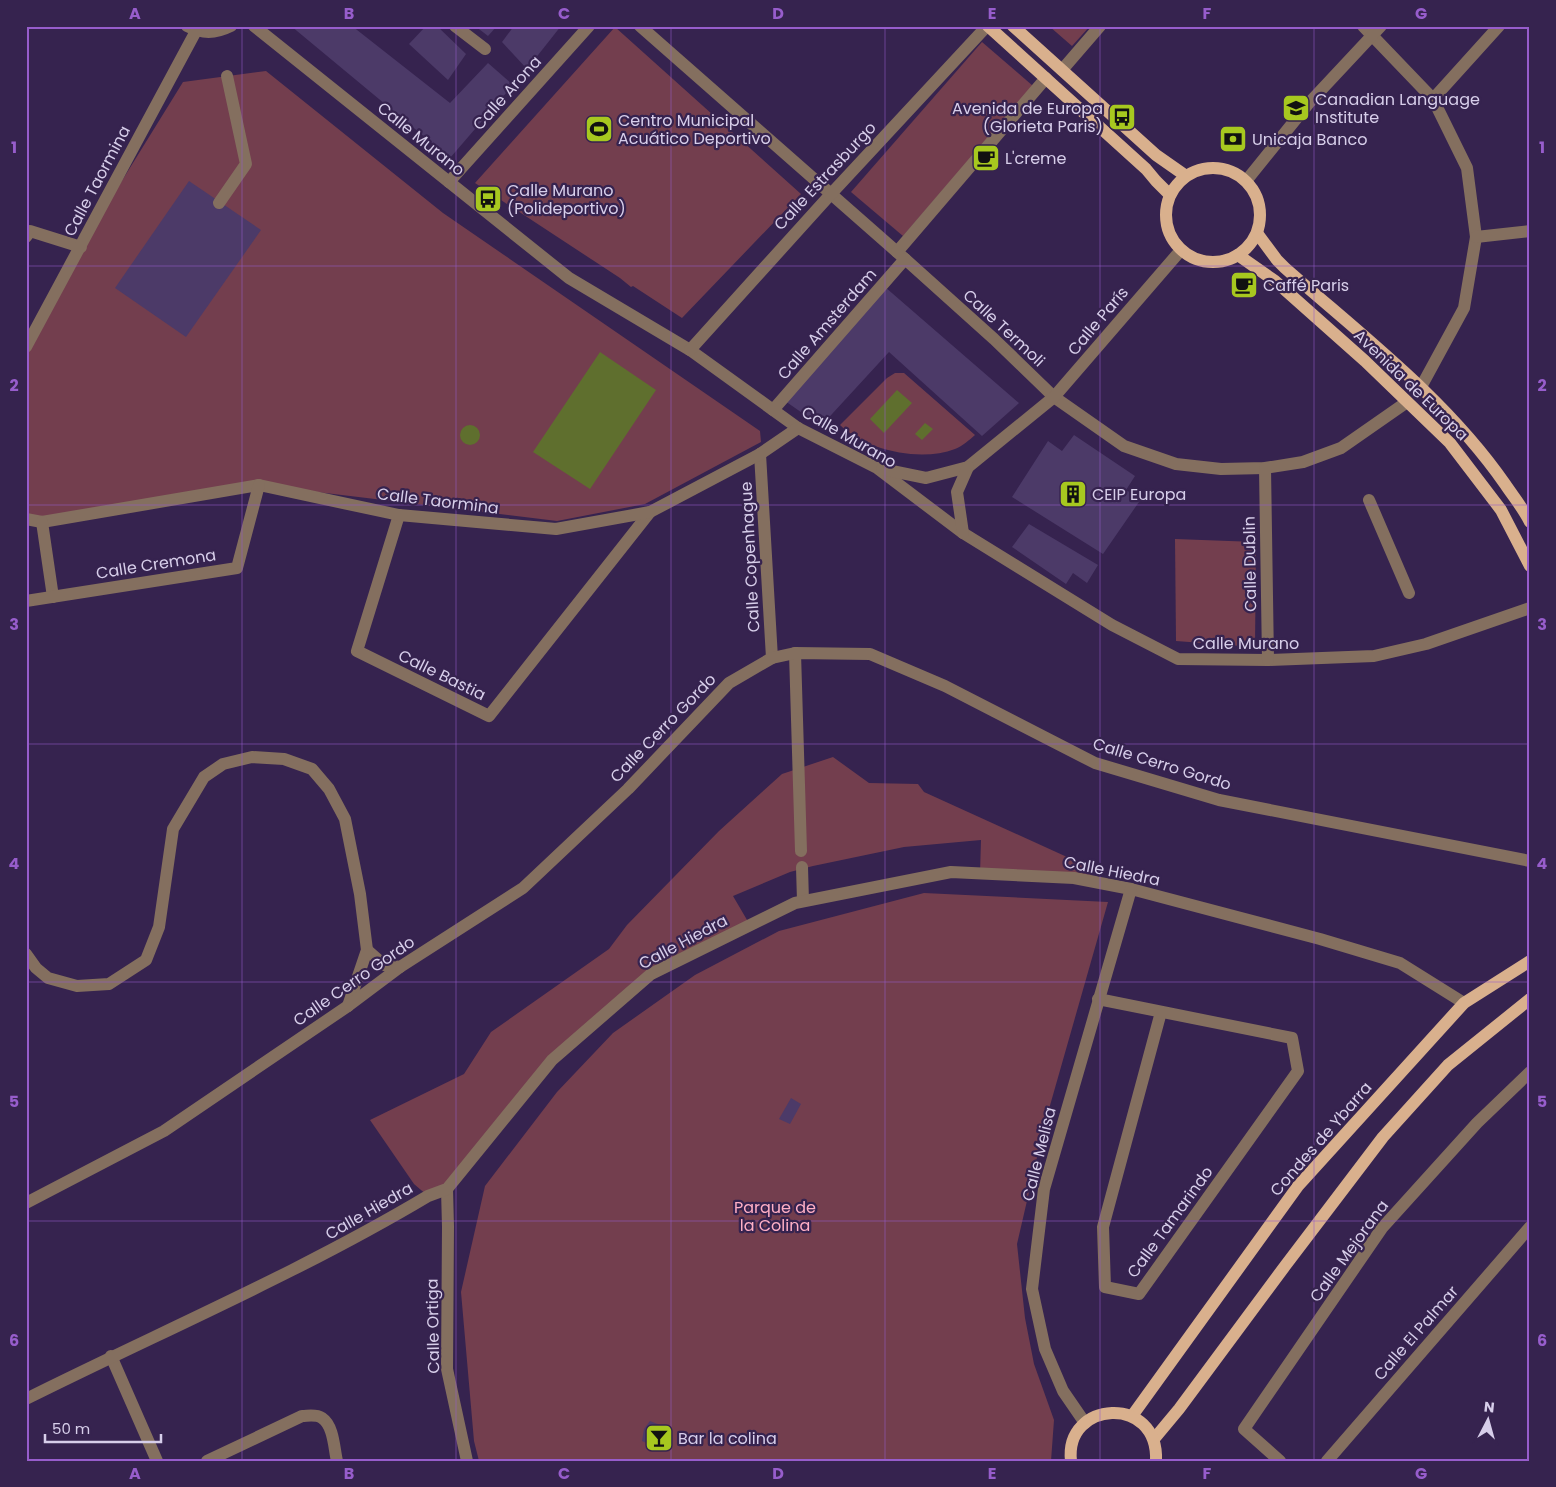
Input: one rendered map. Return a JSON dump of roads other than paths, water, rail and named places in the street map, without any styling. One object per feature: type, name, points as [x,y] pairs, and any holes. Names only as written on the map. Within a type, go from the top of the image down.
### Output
[{"type":"main road","points":[[988,26],[1146,169],[1170,195]]},
{"type":"main road","points":[[1013,26],[1156,155],[1186,176]]},
{"type":"main road","points":[[1217,167],[1232,171],[1246,181],[1255,192],[1260,205],[1260,219],[1257,233],[1238,255],[1224,261],[1208,262],[1194,258],[1180,250],[1171,238],[1166,224],[1165,209],[1176,184],[1200,169],[1217,167]]},
{"type":"main road","points":[[1257,233],[1285,268],[1421,387],[1488,459],[1530,522]]},
{"type":"main road","name":"Avenida de Europa","points":[[1238,255],[1275,281],[1365,361],[1450,442],[1501,510],[1530,566]]},
{"type":"main road","name":"Condes de Ybarra","points":[[1132,1416],[1298,1186],[1464,1003],[1530,961]]},
{"type":"main road","points":[[1154,1440],[1180,1409],[1383,1137],[1448,1065],[1530,999]]},
{"type":"main road","points":[[1071,1461],[1071,1448],[1074,1439],[1085,1423],[1095,1416],[1107,1412],[1120,1412],[1132,1416],[1145,1426],[1154,1440],[1156,1461]]},
{"type":"street","points":[[191,28],[209,33],[221,31],[231,26]]},
{"type":"street","name":"Calle Murano","points":[[254,26],[569,278],[690,350],[798,428],[877,468],[963,533],[1112,625],[1178,659],[1268,660],[1374,656],[1426,644],[1530,608]]},
{"type":"street","points":[[455,26],[484,49]]},
{"type":"street","name":"Calle Arona","points":[[449,182],[589,26]]},
{"type":"street","name":"Calle Termoli","points":[[640,26],[994,339],[1054,397],[1124,446],[1176,464],[1221,469],[1266,468],[1303,462],[1341,448],[1407,402]]},
{"type":"street","name":"Calle Estrasburgo","points":[[690,350],[830,195],[988,26]]},
{"type":"street","points":[[1062,70],[1100,26]]},
{"type":"street","points":[[1363,26],[1377,31],[1432,99],[1467,168],[1476,237],[1464,308],[1421,387]]},
{"type":"street","points":[[1432,99],[1499,26]]},
{"type":"street","name":"Calle Taormina","points":[[26,347],[80,247],[191,28]]},
{"type":"street","points":[[1246,181],[1309,103],[1377,31]]},
{"type":"street","points":[[220,202],[246,164],[227,76]]},
{"type":"street","name":"Calle Amsterdam","points":[[773,410],[1046,78]]},
{"type":"street","points":[[26,238],[30,231],[80,247]]},
{"type":"street","points":[[1476,237],[1530,231]]},
{"type":"street","name":"Calle París","points":[[877,468],[926,478],[968,467],[1054,397],[1180,250]]},
{"type":"street","name":"Calle Taormina","points":[[26,518],[42,522],[259,485],[399,516],[556,529],[650,512],[760,454],[798,428]]},
{"type":"street","name":"Calle Copenhague","points":[[760,454],[772,658]]},
{"type":"street","name":"Calle París","points":[[963,533],[957,492],[968,467]]},
{"type":"street","name":"Calle Dublin","points":[[1266,468],[1268,660]]},
{"type":"street","name":"Calle Cremona","points":[[26,601],[237,568],[259,485]]},
{"type":"street","points":[[1368,500],[1409,593]]},
{"type":"street","name":"Calle Bastia","points":[[399,516],[357,651],[489,716],[650,512]]},
{"type":"street","points":[[42,522],[52,597]]},
{"type":"street","points":[[795,653],[801,851]]},
{"type":"street","name":"Calle Cerro Gordo","points":[[26,1203],[164,1131],[348,1006],[400,967],[522,888],[628,788],[729,683],[772,658],[795,653],[870,654],[945,686],[1095,763],[1219,800],[1530,861]]},
{"type":"street","points":[[26,954],[36,968],[48,978],[77,986],[109,984],[146,960],[159,927],[173,829],[204,777],[223,764],[252,757],[284,759],[312,769],[329,789],[345,819],[360,894],[367,950],[348,1006]]},
{"type":"street","points":[[802,867],[803,901]]},
{"type":"street","name":"Calle Hiedra","points":[[26,1399],[111,1356],[324,1255],[428,1196],[446,1190],[552,1060],[651,974],[795,903],[951,872],[1074,878],[1131,889],[1320,939],[1400,963],[1464,1003]]},
{"type":"street","name":"Calle Melisa","points":[[1085,1423],[1063,1391],[1045,1349],[1032,1289],[1044,1189],[1131,889]]},
{"type":"street","points":[[367,950],[384,965],[400,967]]},
{"type":"street","name":"Calle Tamarindo","points":[[1098,999],[1292,1038],[1298,1071],[1139,1294],[1106,1287],[1103,1227],[1161,1012]]},
{"type":"street","name":"Calle Mejorana","points":[[1280,1461],[1244,1429],[1382,1228],[1477,1123],[1530,1072]]},
{"type":"street","name":"Calle Ortiga","points":[[446,1190],[448,1227],[447,1369],[467,1461]]},
{"type":"street","name":"Calle El Palmar","points":[[1327,1461],[1530,1227]]},
{"type":"street","points":[[111,1356],[157,1461]]},
{"type":"street","points":[[207,1461],[302,1416],[313,1415],[322,1418],[328,1425],[337,1461]]},
{"type":"place","name":"Canadian Language Institute","points":[[1296,108]]},
{"type":"place","name":"Avenida de Europa (Glorieta Paris)","points":[[1122,117]]},
{"type":"place","name":"Centro Municipal Acuático Deportivo","points":[[599,129]]},
{"type":"place","name":"Unicaja Banco","points":[[1233,139]]},
{"type":"place","name":"L'creme","points":[[986,158]]},
{"type":"place","name":"Calle Murano (Polideportivo)","points":[[488,199]]},
{"type":"place","name":"Caffé Paris","points":[[1244,285]]},
{"type":"place","name":"CEIP Europa","points":[[1073,494]]},
{"type":"place","name":"Bar la colina","points":[[659,1438]]},
{"type":"park label","name":"Parque de la Colina","points":[[775,1216]]}]
